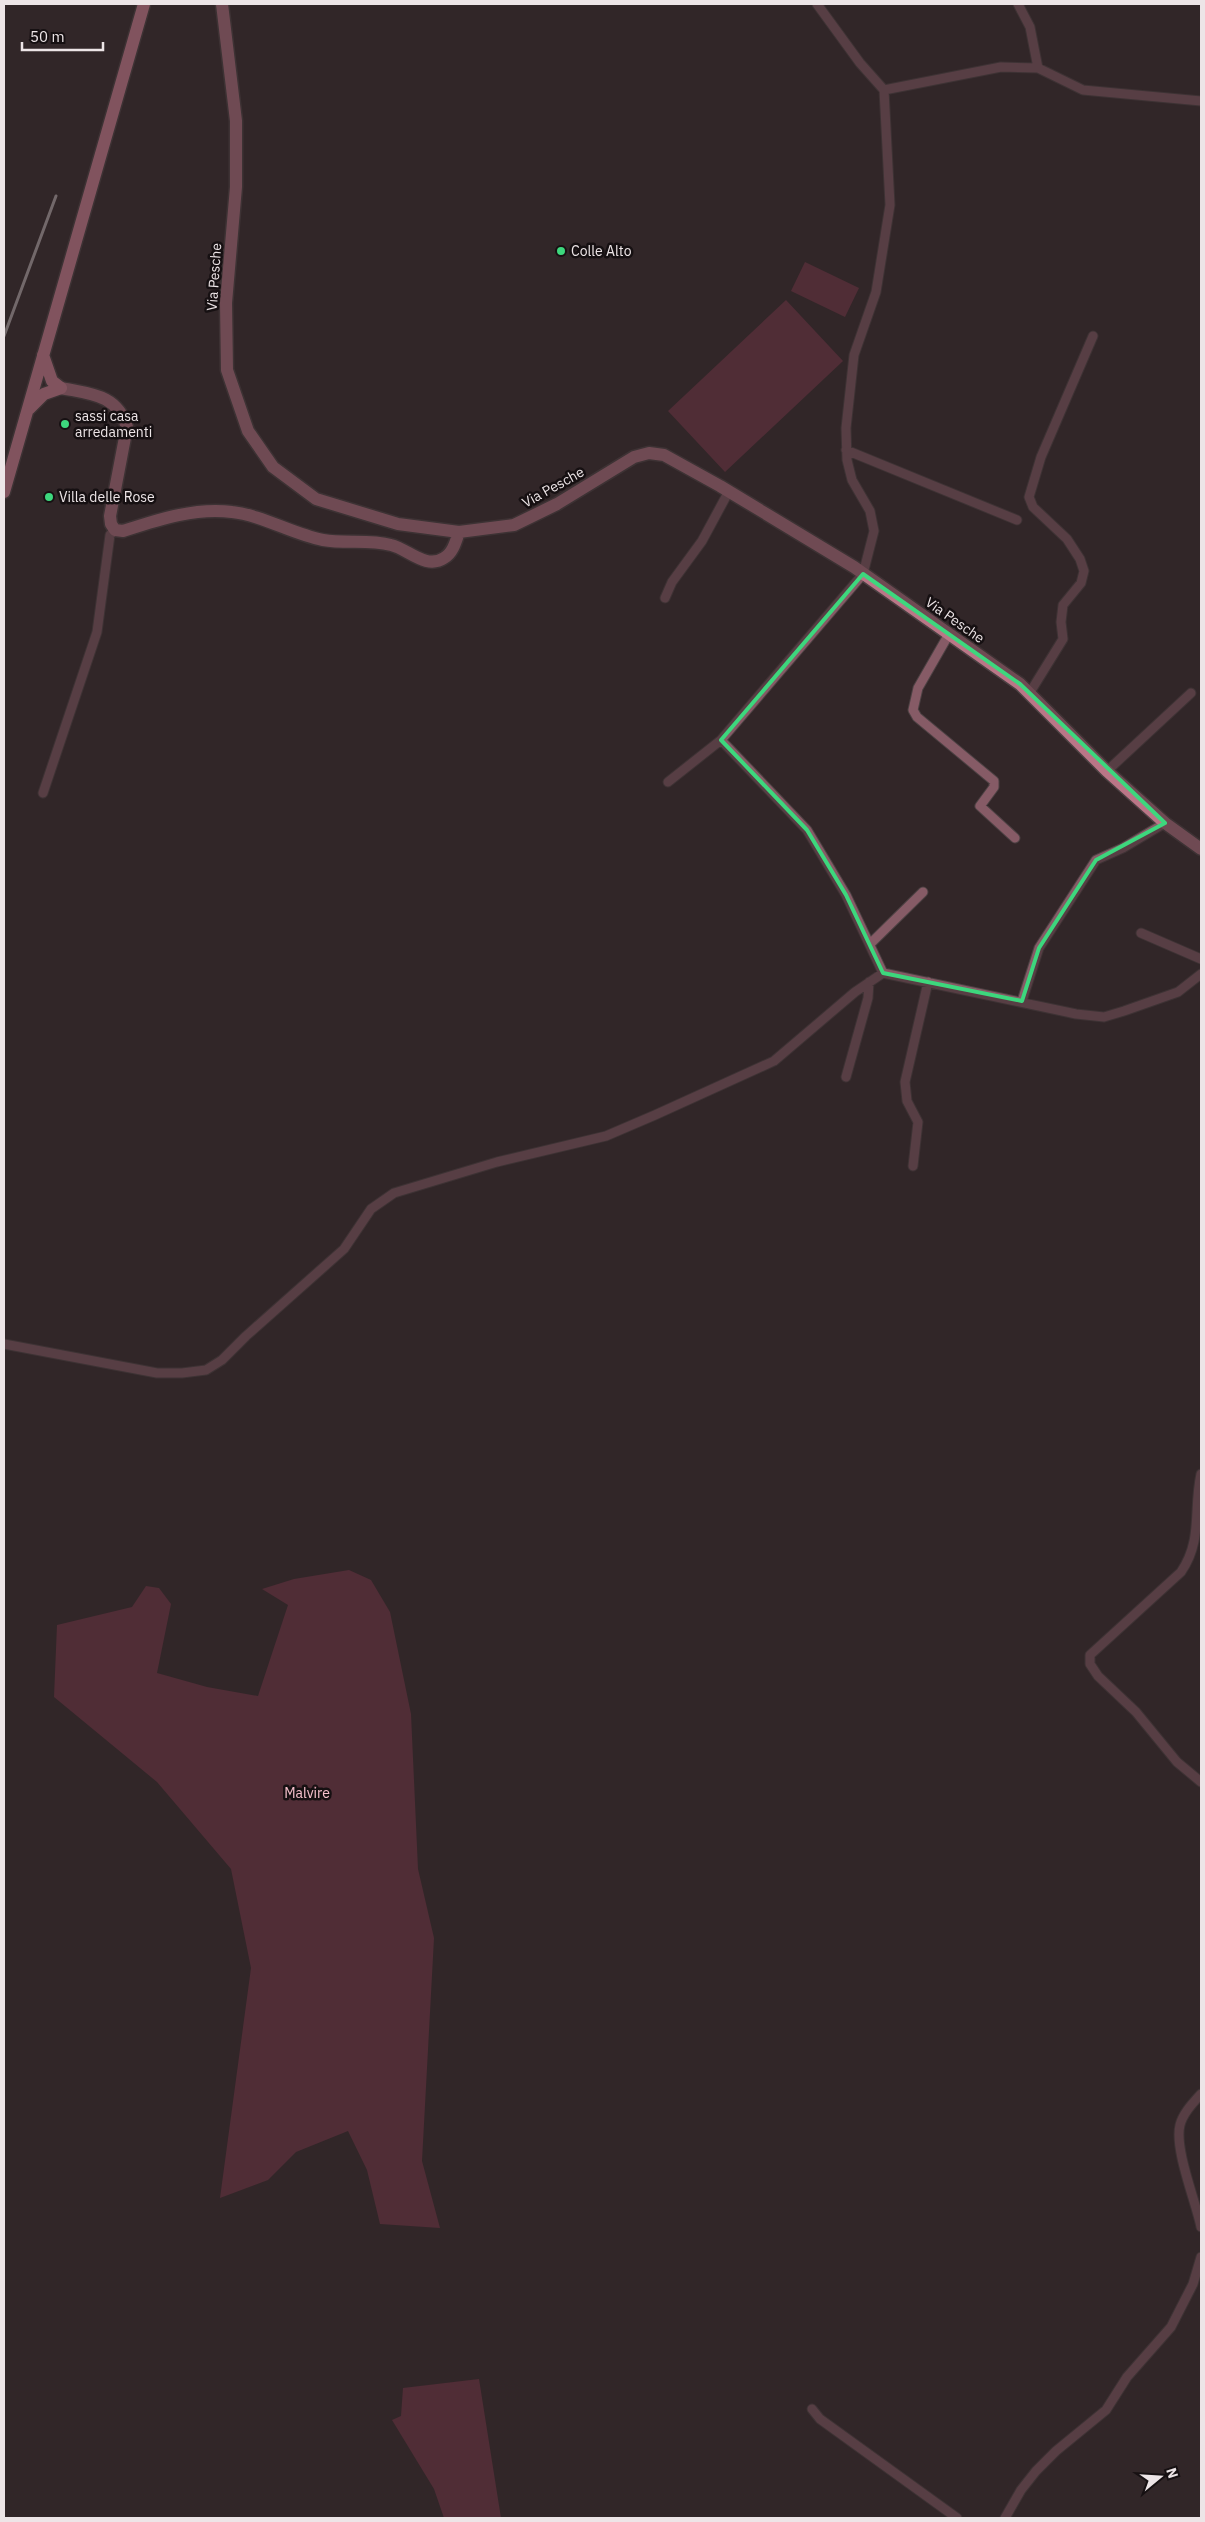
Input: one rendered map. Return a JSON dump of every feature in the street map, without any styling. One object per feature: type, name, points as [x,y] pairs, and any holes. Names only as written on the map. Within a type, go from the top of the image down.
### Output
[{"type":"main road","points":[[4,492],[144,4]]},
{"type":"main road","points":[[44,355],[52,381],[61,388]]},
{"type":"main road","points":[[27,410],[44,394],[61,388]]},
{"type":"street","name":"Via Pesche","points":[[222,4],[236,121],[236,187],[226,303],[227,370],[248,431],[273,467],[316,499],[398,524],[459,532],[514,525],[557,504],[634,457],[649,452],[664,455],[729,491],[863,574],[1020,684],[1107,771],[1164,823],[1201,849]]},
{"type":"street","points":[[668,782],[721,740],[863,574],[874,531],[870,511],[852,480],[846,450],[854,355],[876,292],[890,205],[884,90],[860,63],[817,4]]},
{"type":"street","points":[[1018,4],[1030,28],[1038,68]]},
{"type":"street","points":[[884,90],[1001,67],[1038,68],[1084,90],[1201,101]]},
{"type":"street","points":[[1029,694],[1063,639],[1061,622],[1064,606],[1081,583],[1084,571],[1080,558],[1067,539],[1033,507],[1029,497],[1041,457],[1093,336]]},
{"type":"street","points":[[61,388],[98,396],[112,403],[123,412],[128,427],[110,516],[111,524],[115,530],[123,531],[175,516],[209,510],[233,512],[296,533],[324,540],[392,545],[429,562],[444,558],[453,549],[459,532]]},
{"type":"street","points":[[846,450],[1017,520]]},
{"type":"street","points":[[665,598],[672,582],[696,551],[729,491]]},
{"type":"street","points":[[43,793],[97,632],[110,535],[115,530]]},
{"type":"street","points":[[949,634],[918,688],[913,710],[917,717],[994,781],[994,787],[980,806],[1015,838]]},
{"type":"street","points":[[1107,771],[1191,693]]},
{"type":"street","points":[[721,740],[807,830],[846,895],[883,973]]},
{"type":"street","points":[[1022,1001],[1039,948],[1096,860],[1123,848],[1164,823]]},
{"type":"street","points":[[870,944],[923,892]]},
{"type":"street","points":[[1142,933],[1201,959]]},
{"type":"street","points":[[4,1344],[158,1373],[206,1370],[222,1360],[344,1249],[371,1209],[394,1192],[497,1162],[606,1136],[648,1118],[774,1061],[869,982],[883,973],[1076,1014],[1104,1016],[1178,992],[1201,974]]},
{"type":"street","points":[[846,1076],[868,998],[869,982]]},
{"type":"street","points":[[914,1166],[918,1122],[908,1101],[905,1082],[928,982]]},
{"type":"street","points":[[1201,1474],[1195,1544],[1190,1558],[1181,1572],[1090,1655],[1090,1664],[1098,1676],[1136,1712],[1177,1762],[1201,1782]]},
{"type":"street","points":[[1201,2094],[1191,2105],[1179,2126],[1180,2148],[1201,2227]]},
{"type":"street","points":[[1005,2518],[1021,2490],[1036,2471],[1056,2451],[1106,2410],[1127,2377],[1171,2327],[1193,2284],[1201,2257]]},
{"type":"street","points":[[812,2409],[820,2419],[957,2518]]},
{"type":"highlighted area","points":[[863,574],[1020,684],[1165,823],[1096,860],[1039,948],[1022,1001],[883,973],[846,895],[807,830],[721,740]]},
{"type":"green space","points":[[805,262],[859,288],[845,317],[791,291]]},
{"type":"green space","points":[[786,300],[843,361],[725,472],[668,411]]},
{"type":"green space","name":"Malvire","points":[[349,1570],[371,1580],[390,1612],[411,1714],[418,1869],[434,1938],[422,2161],[440,2228],[380,2224],[367,2170],[348,2131],[296,2152],[268,2180],[220,2198],[251,1968],[231,1869],[157,1782],[54,1697],[57,1625],[132,1607],[146,1586],[159,1588],[171,1604],[157,1673],[207,1687],[258,1696],[288,1605],[262,1589],[294,1579]]},
{"type":"green space","points":[[479,2379],[501,2518],[444,2518],[434,2489],[392,2420],[401,2416],[403,2388]]},
{"type":"railway","points":[[4,336],[56,196]]},
{"type":"place","name":"Colle Alto","points":[[561,251]]},
{"type":"place","name":"sassi casa arredamenti","points":[[65,424]]},
{"type":"place","name":"Villa delle Rose","points":[[49,497]]}]
